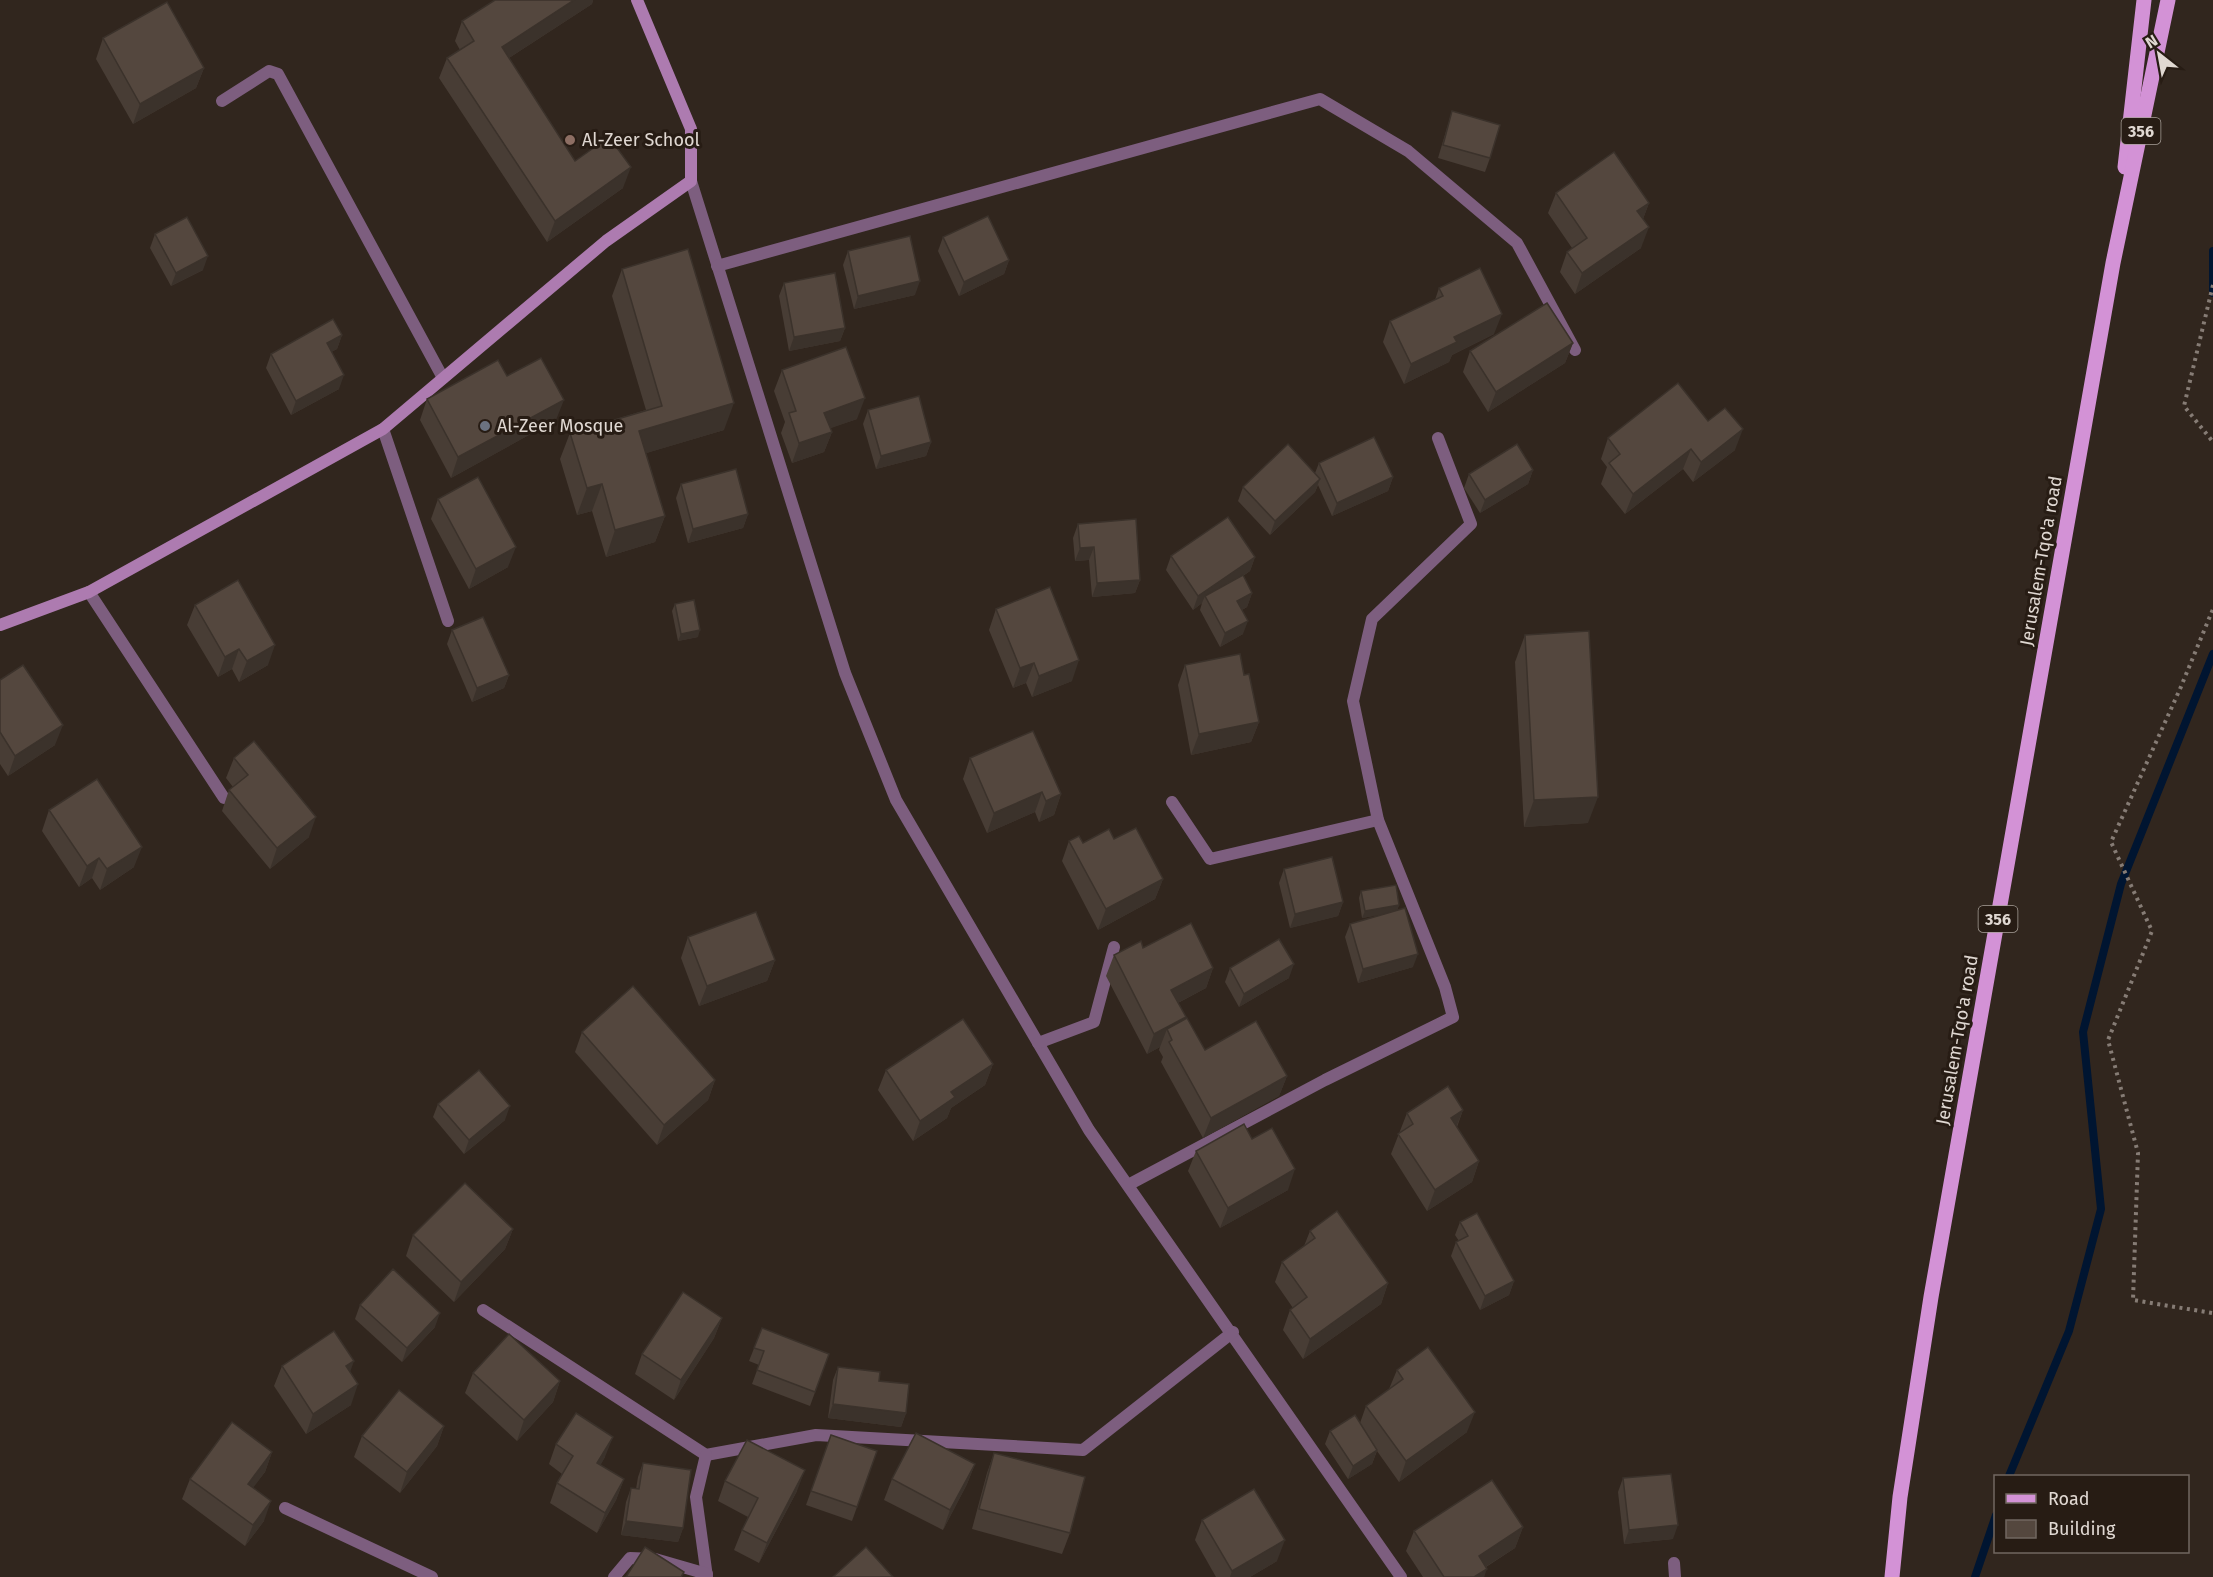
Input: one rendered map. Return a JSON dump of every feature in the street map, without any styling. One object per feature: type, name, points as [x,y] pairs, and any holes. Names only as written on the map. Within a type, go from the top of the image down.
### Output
[{"type":"main road","name":"Jerusalem-Tqo'a road","points":[[2114,263],[2144,0]]},
{"type":"main road","name":"Jerusalem-Tqo'a road","points":[[1892,1577],[1900,1497],[1933,1286],[2114,263],[2168,0]]},
{"type":"street","points":[[637,0],[691,129],[691,181],[845,673],[896,800],[1089,1130],[1233,1332],[1401,1577]]},
{"type":"street","points":[[222,101],[269,71],[278,74],[443,378]]},
{"type":"street","points":[[717,266],[1320,99],[1408,151],[1517,243],[1575,350]]},
{"type":"street","points":[[0,625],[89,592],[383,429],[606,241],[691,181]]},
{"type":"street","points":[[383,429],[448,621]]},
{"type":"street","points":[[1128,1185],[1325,1080],[1453,1017],[1445,987],[1378,820],[1353,701],[1372,619],[1471,524],[1438,438]]},
{"type":"street","points":[[89,592],[224,798]]},
{"type":"street","points":[[1172,802],[1210,859],[1378,820]]},
{"type":"street","points":[[1038,1043],[1094,1022],[1114,947]]},
{"type":"street","points":[[483,1310],[706,1455],[816,1435],[1083,1450],[1233,1332]]},
{"type":"street","points":[[614,1577],[630,1558],[655,1559],[707,1576],[696,1497],[706,1455]]},
{"type":"street","points":[[285,1508],[432,1577]]},
{"type":"street","points":[[1674,1563],[1674,1577]]},
{"type":"path","points":[[2213,285],[2184,406],[2213,442]]},
{"type":"path","points":[[2212,1313],[2133,1300],[2138,1153],[2108,1040],[2151,931],[2111,842],[2180,689],[2213,609]]},
{"type":"building","points":[[495,0],[574,0],[502,47],[575,161],[609,137],[631,167],[555,221],[447,58],[474,41],[462,21]]},
{"type":"building","points":[[167,2],[204,68],[140,104],[103,38]]},
{"type":"building","points":[[1452,111],[1500,125],[1490,158],[1443,145]]},
{"type":"building","points":[[1614,152],[1649,203],[1637,211],[1649,227],[1582,273],[1567,252],[1587,238],[1556,193]]},
{"type":"building","points":[[988,216],[1009,260],[964,282],[943,237]]},
{"type":"building","points":[[187,217],[208,256],[176,273],[155,234]]},
{"type":"building","points":[[910,236],[920,281],[858,296],[848,251]]},
{"type":"building","points":[[688,249],[734,403],[639,431],[665,516],[615,530],[602,484],[587,488],[570,433],[662,406],[622,269]]},
{"type":"building","points":[[1480,268],[1502,314],[1454,337],[1457,342],[1411,364],[1390,321],[1443,296],[1439,288]]},
{"type":"building","points":[[835,273],[845,328],[794,337],[784,283]]},
{"type":"building","points":[[1547,303],[1573,343],[1496,392],[1470,351]]},
{"type":"building","points":[[333,319],[342,335],[327,343],[344,375],[296,401],[271,354]]},
{"type":"building","points":[[846,347],[865,398],[824,413],[832,432],[799,443],[789,413],[796,411],[782,370]]},
{"type":"building","name":"Al-Zeer Mosque","points":[[541,358],[564,400],[458,457],[427,399],[498,360],[507,376]]},
{"type":"building","points":[[1678,383],[1708,421],[1725,408],[1743,429],[1701,462],[1691,449],[1633,494],[1609,463],[1620,454],[1608,438]]},
{"type":"building","points":[[919,396],[931,442],[881,456],[868,410]]},
{"type":"building","points":[[1374,437],[1393,477],[1337,503],[1319,463]]},
{"type":"building","points":[[1288,444],[1320,479],[1275,521],[1243,487]]},
{"type":"building","points":[[1517,444],[1533,470],[1485,500],[1469,474]]},
{"type":"building","points":[[736,469],[748,514],[693,529],[681,484]]},
{"type":"building","points":[[478,477],[516,547],[476,569],[438,499]]},
{"type":"building","points":[[1228,517],[1255,557],[1198,596],[1171,556]]},
{"type":"building","points":[[1136,519],[1140,580],[1097,583],[1094,547],[1080,548],[1078,524]]},
{"type":"building","points":[[1243,575],[1252,593],[1237,601],[1248,621],[1225,633],[1205,596]]},
{"type":"building","points":[[238,580],[275,645],[247,661],[239,649],[225,657],[195,605]]},
{"type":"building","points":[[1050,587],[1079,660],[1039,676],[1034,663],[1020,668],[996,609]]},
{"type":"building","points":[[694,600],[700,630],[681,634],[675,604]]},
{"type":"building","points":[[483,617],[509,675],[477,688],[452,630]]},
{"type":"building","points":[[1589,631],[1598,797],[1534,800],[1525,635]]},
{"type":"building","points":[[1240,654],[1244,675],[1249,674],[1259,722],[1199,734],[1185,665]]},
{"type":"building","points":[[23,665],[63,725],[15,756],[0,732],[0,680]]},
{"type":"building","points":[[1033,731],[1061,794],[1046,801],[1042,792],[994,813],[970,758]]},
{"type":"building","points":[[254,741],[316,817],[277,848],[229,790],[248,775],[234,758]]},
{"type":"building","points":[[97,779],[142,847],[107,869],[99,858],[87,866],[49,810]]},
{"type":"building","points":[[1136,828],[1163,879],[1106,909],[1069,841],[1079,836],[1083,843],[1109,829],[1114,839]]},
{"type":"building","points":[[1332,857],[1343,902],[1295,914],[1284,869]]},
{"type":"building","points":[[1396,885],[1399,905],[1365,911],[1361,891]]},
{"type":"building","points":[[1405,908],[1418,954],[1363,969],[1350,924]]},
{"type":"building","points":[[756,912],[775,960],[707,986],[688,937]]},
{"type":"building","points":[[1191,923],[1213,968],[1171,990],[1186,1017],[1154,1034],[1114,955],[1141,941],[1143,948]]},
{"type":"building","points":[[1279,939],[1294,964],[1244,994],[1230,968]]},
{"type":"building","points":[[633,986],[715,1080],[664,1125],[582,1032]]},
{"type":"building","points":[[1187,1018],[1205,1050],[1256,1021],[1287,1076],[1211,1118],[1169,1042],[1172,1040],[1167,1029]]},
{"type":"building","points":[[963,1019],[993,1064],[951,1092],[955,1097],[920,1121],[886,1070]]},
{"type":"building","points":[[479,1070],[510,1106],[469,1140],[438,1104]]},
{"type":"building","points":[[1448,1086],[1463,1110],[1451,1118],[1479,1161],[1435,1190],[1398,1134],[1413,1124],[1407,1113]]},
{"type":"building","points":[[1244,1124],[1252,1139],[1272,1128],[1295,1169],[1228,1208],[1196,1151]]},
{"type":"building","points":[[465,1183],[513,1229],[461,1282],[413,1235]]},
{"type":"building","points":[[1337,1211],[1388,1283],[1310,1339],[1290,1310],[1307,1297],[1282,1262],[1315,1238],[1310,1231]]},
{"type":"building","points":[[1477,1213],[1514,1281],[1485,1296],[1456,1242],[1468,1236],[1460,1222]]},
{"type":"building","points":[[393,1269],[440,1313],[407,1348],[360,1305]]},
{"type":"building","points":[[683,1292],[722,1318],[681,1380],[642,1354]]},
{"type":"building","points":[[762,1328],[829,1354],[815,1392],[757,1370],[764,1351],[754,1348]]},
{"type":"building","points":[[334,1331],[354,1361],[346,1366],[358,1384],[313,1414],[282,1366]]},
{"type":"building","points":[[509,1334],[560,1381],[524,1420],[473,1373]]},
{"type":"building","points":[[1428,1347],[1475,1412],[1406,1461],[1366,1406],[1403,1379],[1397,1370]]},
{"type":"building","points":[[838,1367],[880,1372],[879,1381],[909,1384],[906,1413],[833,1404]]},
{"type":"building","points":[[399,1390],[444,1426],[407,1472],[362,1436]]},
{"type":"building","points":[[576,1413],[613,1437],[597,1463],[624,1479],[605,1513],[557,1483],[573,1456],[556,1444]]},
{"type":"building","points":[[1355,1415],[1377,1450],[1353,1466],[1330,1431]]},
{"type":"building","points":[[232,1422],[272,1452],[248,1484],[271,1501],[253,1525],[190,1479]]},
{"type":"building","points":[[916,1433],[975,1464],[950,1510],[892,1479]]},
{"type":"building","points":[[831,1435],[877,1451],[857,1507],[811,1491]]},
{"type":"building","points":[[747,1440],[805,1470],[767,1543],[742,1530],[758,1498],[725,1481]]},
{"type":"building","points":[[994,1453],[1085,1477],[1070,1533],[979,1509]]},
{"type":"building","points":[[643,1463],[691,1470],[683,1528],[626,1521],[631,1488],[639,1489]]},
{"type":"building","points":[[1671,1474],[1678,1525],[1629,1530],[1623,1478]]},
{"type":"building","points":[[1492,1480],[1523,1527],[1479,1556],[1487,1569],[1474,1577],[1444,1577],[1414,1531]]},
{"type":"building","points":[[1254,1489],[1285,1540],[1232,1571],[1202,1520]]},
{"type":"building","points":[[645,1547],[684,1572],[681,1577],[626,1577]]},
{"type":"building","points":[[866,1547],[893,1577],[833,1577]]},
{"type":"waterway","points":[[2213,251],[2213,293]]},
{"type":"waterway","points":[[2009,1475],[2069,1331],[2101,1209],[2083,1032],[2121,884],[2213,654]]},
{"type":"waterway","points":[[1975,1577],[1994,1521]]},
{"type":"place","name":"Al-Zeer School","points":[[570,140]]},
{"type":"place","name":"Al-Zeer Mosque","points":[[485,426]]}]
